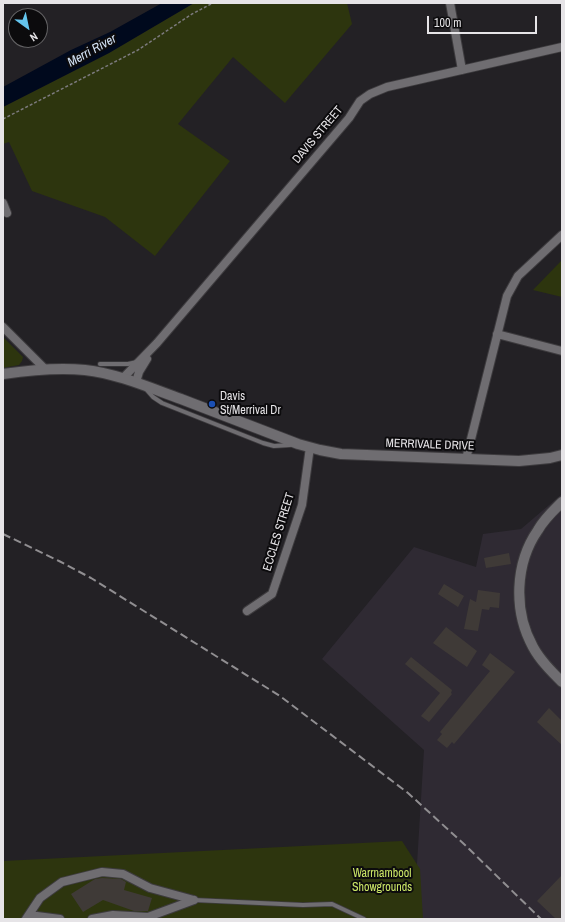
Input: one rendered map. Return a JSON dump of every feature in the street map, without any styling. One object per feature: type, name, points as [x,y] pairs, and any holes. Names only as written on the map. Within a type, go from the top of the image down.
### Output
[{"type":"street","points":[[450,3],[462,70]]},
{"type":"street","name":"DAVIS STREET","points":[[123,378],[157,343],[349,118],[360,101],[370,94],[387,87],[562,47]]},
{"type":"street","points":[[3,203],[8,213]]},
{"type":"street","points":[[466,459],[505,301],[512,284],[525,269],[562,235]]},
{"type":"street","points":[[3,327],[46,369]]},
{"type":"street","points":[[497,334],[562,351]]},
{"type":"street","name":"DAVIS STREET","points":[[138,383],[139,372],[157,343]]},
{"type":"street","name":"MERRIVALE DRIVE","points":[[3,374],[46,369],[69,369],[86,370],[123,378],[298,444],[341,454],[519,461],[550,458],[562,455]]},
{"type":"street","name":"ECCLES STREET","points":[[247,611],[272,594],[302,505],[310,447]]},
{"type":"street","points":[[562,502],[543,522],[531,541],[523,564],[519,588],[523,620],[532,645],[543,662],[562,682]]},
{"type":"street","points":[[60,919],[28,917],[40,898],[62,882],[102,872],[123,874],[150,888],[194,900]]},
{"type":"street","points":[[92,919],[113,915],[148,917],[194,900]]},
{"type":"lane","points":[[100,364],[128,364],[143,358]]},
{"type":"lane","points":[[194,900],[303,905],[332,904],[364,919]]},
{"type":"path","points":[[3,119],[138,50],[192,14],[213,3]]},
{"type":"shaded area","points":[[562,494],[562,919],[421,919],[417,864],[424,750],[322,659],[414,547],[476,567],[483,534],[521,529]]},
{"type":"green space","points":[[194,3],[347,3],[352,24],[285,103],[233,57],[178,124],[230,161],[155,256],[105,217],[32,191],[9,142],[3,144],[3,107],[109,53]]},
{"type":"green space","points":[[562,260],[562,297],[533,290]]},
{"type":"green space","points":[[3,337],[23,357],[19,365],[3,368]]},
{"type":"green space","name":"Warrnambool Showgrounds","points":[[402,841],[420,869],[423,919],[3,919],[3,861]]},
{"type":"water","name":"Merri River","points":[[162,3],[194,3],[109,53],[3,107],[3,87],[71,50],[110,32]]},
{"type":"building","points":[[509,553],[511,564],[486,568],[484,558]]},
{"type":"building","points":[[444,584],[464,596],[458,607],[438,594]]},
{"type":"building","points":[[478,590],[500,593],[499,608],[490,607],[489,610],[482,609],[478,631],[464,629],[470,599],[476,602]]},
{"type":"building","points":[[446,627],[477,651],[467,667],[433,643]]},
{"type":"building","points":[[490,653],[515,672],[454,744],[452,742],[447,748],[437,740],[442,734],[440,732],[490,671],[482,665]]},
{"type":"building","points":[[411,657],[452,690],[452,694],[429,722],[421,716],[440,693],[405,664]]},
{"type":"building","points":[[549,708],[562,721],[562,745],[537,722]]},
{"type":"building","points":[[562,875],[562,919],[556,919],[537,901]]},
{"type":"building","points":[[95,879],[121,879],[126,882],[124,890],[152,898],[148,911],[134,911],[103,900],[83,912],[71,894]]},
{"type":"railway","points":[[3,534],[91,578],[280,696],[408,793],[465,845],[541,919]]},
{"type":"place","name":"Davis St/Merrival Dr","points":[[212,404]]}]
